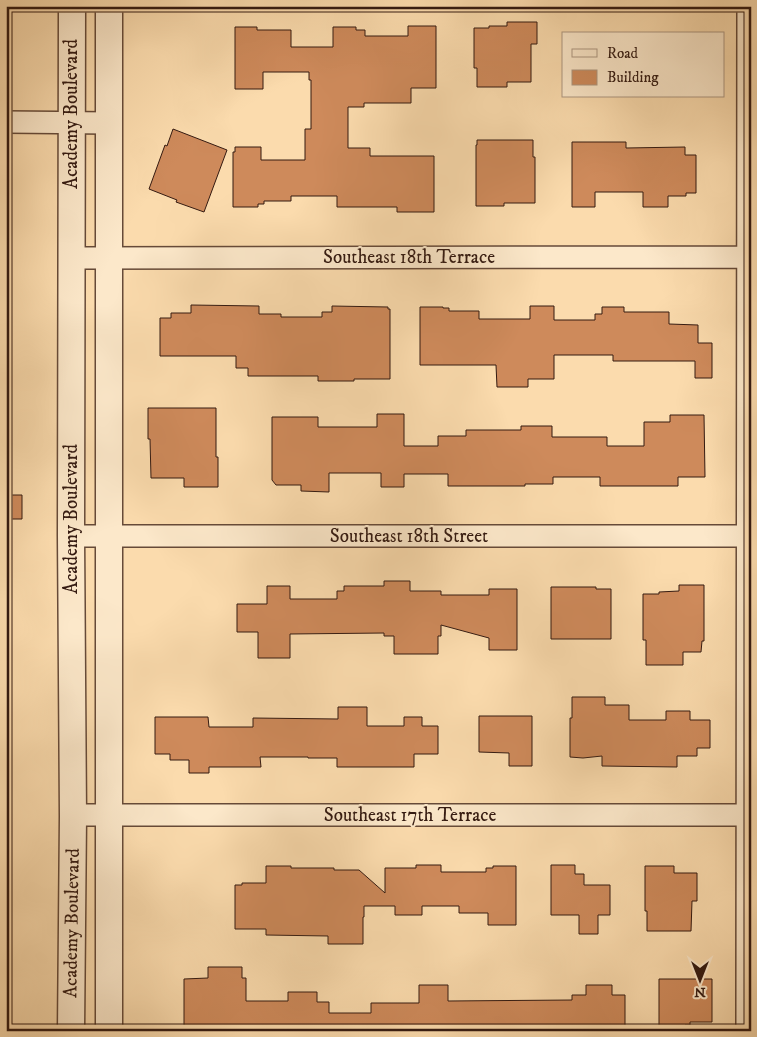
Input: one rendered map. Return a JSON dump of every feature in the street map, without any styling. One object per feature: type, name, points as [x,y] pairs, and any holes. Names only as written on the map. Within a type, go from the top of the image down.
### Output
[{"type":"street","name":"Academy Boulevard","points":[[71,1031],[74,814],[71,536],[72,6]]},
{"type":"street","name":"Academy Boulevard","points":[[108,1031],[109,6]]},
{"type":"street","points":[[746,1031],[748,6]]},
{"type":"street","points":[[6,122],[109,123]]},
{"type":"street","name":"Southeast 18th Terrace","points":[[71,258],[748,257]]},
{"type":"street","name":"Southeast 18th Street","points":[[71,536],[748,536]]},
{"type":"street","name":"Southeast 17th Terrace","points":[[74,814],[747,815]]},
{"type":"building","points":[[507,22],[537,22],[537,44],[531,44],[531,82],[507,82],[507,87],[477,87],[477,68],[474,68],[474,28],[507,26]]},
{"type":"building","points":[[408,26],[436,26],[436,88],[411,88],[411,103],[364,103],[364,107],[348,107],[348,148],[370,148],[370,156],[434,156],[434,212],[397,212],[397,207],[337,207],[337,196],[291,196],[291,201],[264,201],[264,204],[258,204],[258,207],[233,207],[233,152],[235,152],[235,147],[261,147],[261,160],[305,160],[305,129],[311,129],[311,80],[309,80],[309,72],[263,72],[263,89],[235,89],[235,27],[257,27],[257,30],[291,30],[291,47],[333,47],[333,27],[356,27],[356,30],[365,30],[365,36],[408,36]]},
{"type":"building","points":[[173,129],[227,150],[204,212],[176,202],[177,200],[149,189]]},
{"type":"building","points":[[477,140],[533,140],[535,203],[504,203],[504,206],[476,206]]},
{"type":"building","points":[[572,142],[626,142],[626,148],[685,147],[685,155],[696,155],[696,193],[686,193],[686,196],[668,196],[668,207],[643,207],[643,192],[595,192],[595,207],[572,207]]},
{"type":"building","points":[[191,305],[259,306],[259,314],[281,314],[281,317],[322,317],[322,312],[332,312],[332,306],[388,307],[390,309],[390,379],[318,381],[318,376],[248,376],[248,368],[236,368],[236,356],[160,356],[160,318],[171,318],[171,313],[191,313]]},
{"type":"building","points":[[530,306],[554,306],[554,320],[595,320],[595,314],[602,314],[602,307],[624,307],[624,312],[669,312],[669,324],[698,325],[698,343],[712,343],[712,378],[695,378],[695,361],[613,361],[613,355],[554,355],[554,379],[528,379],[528,387],[497,387],[496,365],[420,365],[420,307],[443,307],[449,308],[449,311],[479,311],[479,319],[530,319]]},
{"type":"building","points":[[148,408],[216,408],[218,487],[184,487],[184,478],[151,478]]},
{"type":"building","points":[[377,414],[404,414],[404,446],[438,446],[438,436],[466,436],[466,430],[521,430],[521,426],[552,426],[552,437],[607,437],[607,446],[644,446],[644,422],[670,422],[670,415],[704,415],[705,477],[678,477],[678,486],[600,486],[600,477],[553,477],[553,484],[448,486],[448,474],[404,474],[404,487],[381,487],[381,473],[329,473],[329,492],[301,491],[301,485],[276,485],[272,480],[272,417],[318,417],[318,427],[377,427]]},
{"type":"building","points":[[6,495],[22,495],[22,519],[6,519]]},
{"type":"building","points":[[384,581],[410,581],[410,591],[441,591],[441,595],[489,595],[489,589],[517,589],[517,650],[489,650],[489,638],[441,625],[441,636],[438,636],[438,654],[394,654],[394,636],[384,636],[384,633],[290,634],[290,658],[258,658],[258,632],[237,632],[237,604],[267,604],[267,586],[290,586],[290,599],[337,599],[337,591],[344,591],[344,586],[384,586]]},
{"type":"building","points":[[679,585],[704,585],[704,641],[702,641],[701,652],[683,652],[683,665],[646,665],[646,640],[643,640],[643,594],[679,591]]},
{"type":"building","points":[[551,587],[611,589],[611,639],[551,639]]},
{"type":"building","points":[[572,697],[605,697],[605,705],[629,705],[629,720],[666,720],[666,711],[690,711],[690,720],[710,720],[710,748],[697,748],[697,756],[677,756],[677,767],[602,766],[602,756],[570,757]]},
{"type":"building","points":[[338,707],[367,707],[367,726],[404,726],[404,717],[422,717],[422,726],[438,726],[438,754],[414,754],[414,767],[337,767],[337,758],[260,757],[261,767],[209,767],[209,773],[189,773],[189,760],[170,760],[170,754],[155,754],[155,717],[208,717],[209,727],[253,727],[253,718],[338,719]]},
{"type":"building","points":[[479,716],[532,716],[532,766],[509,766],[509,753],[479,752]]},
{"type":"building","points":[[416,865],[441,865],[441,872],[486,872],[486,868],[493,868],[493,866],[516,866],[516,925],[488,925],[488,913],[459,913],[459,906],[422,906],[422,915],[395,915],[395,906],[364,906],[363,944],[328,944],[328,936],[266,935],[266,929],[235,929],[235,885],[242,885],[242,883],[266,883],[266,866],[359,870],[385,893],[385,868],[416,868]]},
{"type":"building","points":[[551,865],[575,865],[575,874],[584,874],[584,885],[610,885],[610,915],[598,915],[598,934],[579,934],[579,915],[551,915]]},
{"type":"building","points":[[645,866],[674,866],[674,873],[697,873],[697,901],[692,901],[691,931],[647,931]]},
{"type":"building","points":[[208,967],[242,967],[242,978],[246,978],[246,1001],[288,1001],[288,992],[317,992],[317,1002],[329,1002],[329,1013],[371,1013],[371,1003],[419,1003],[419,985],[448,985],[448,1001],[572,1000],[572,995],[586,995],[586,985],[612,985],[612,995],[625,995],[625,1031],[184,1031],[184,979],[208,978]]},
{"type":"building","points":[[659,979],[712,979],[712,1022],[690,1022],[690,1025],[685,1025],[685,1031],[659,1031]]}]
